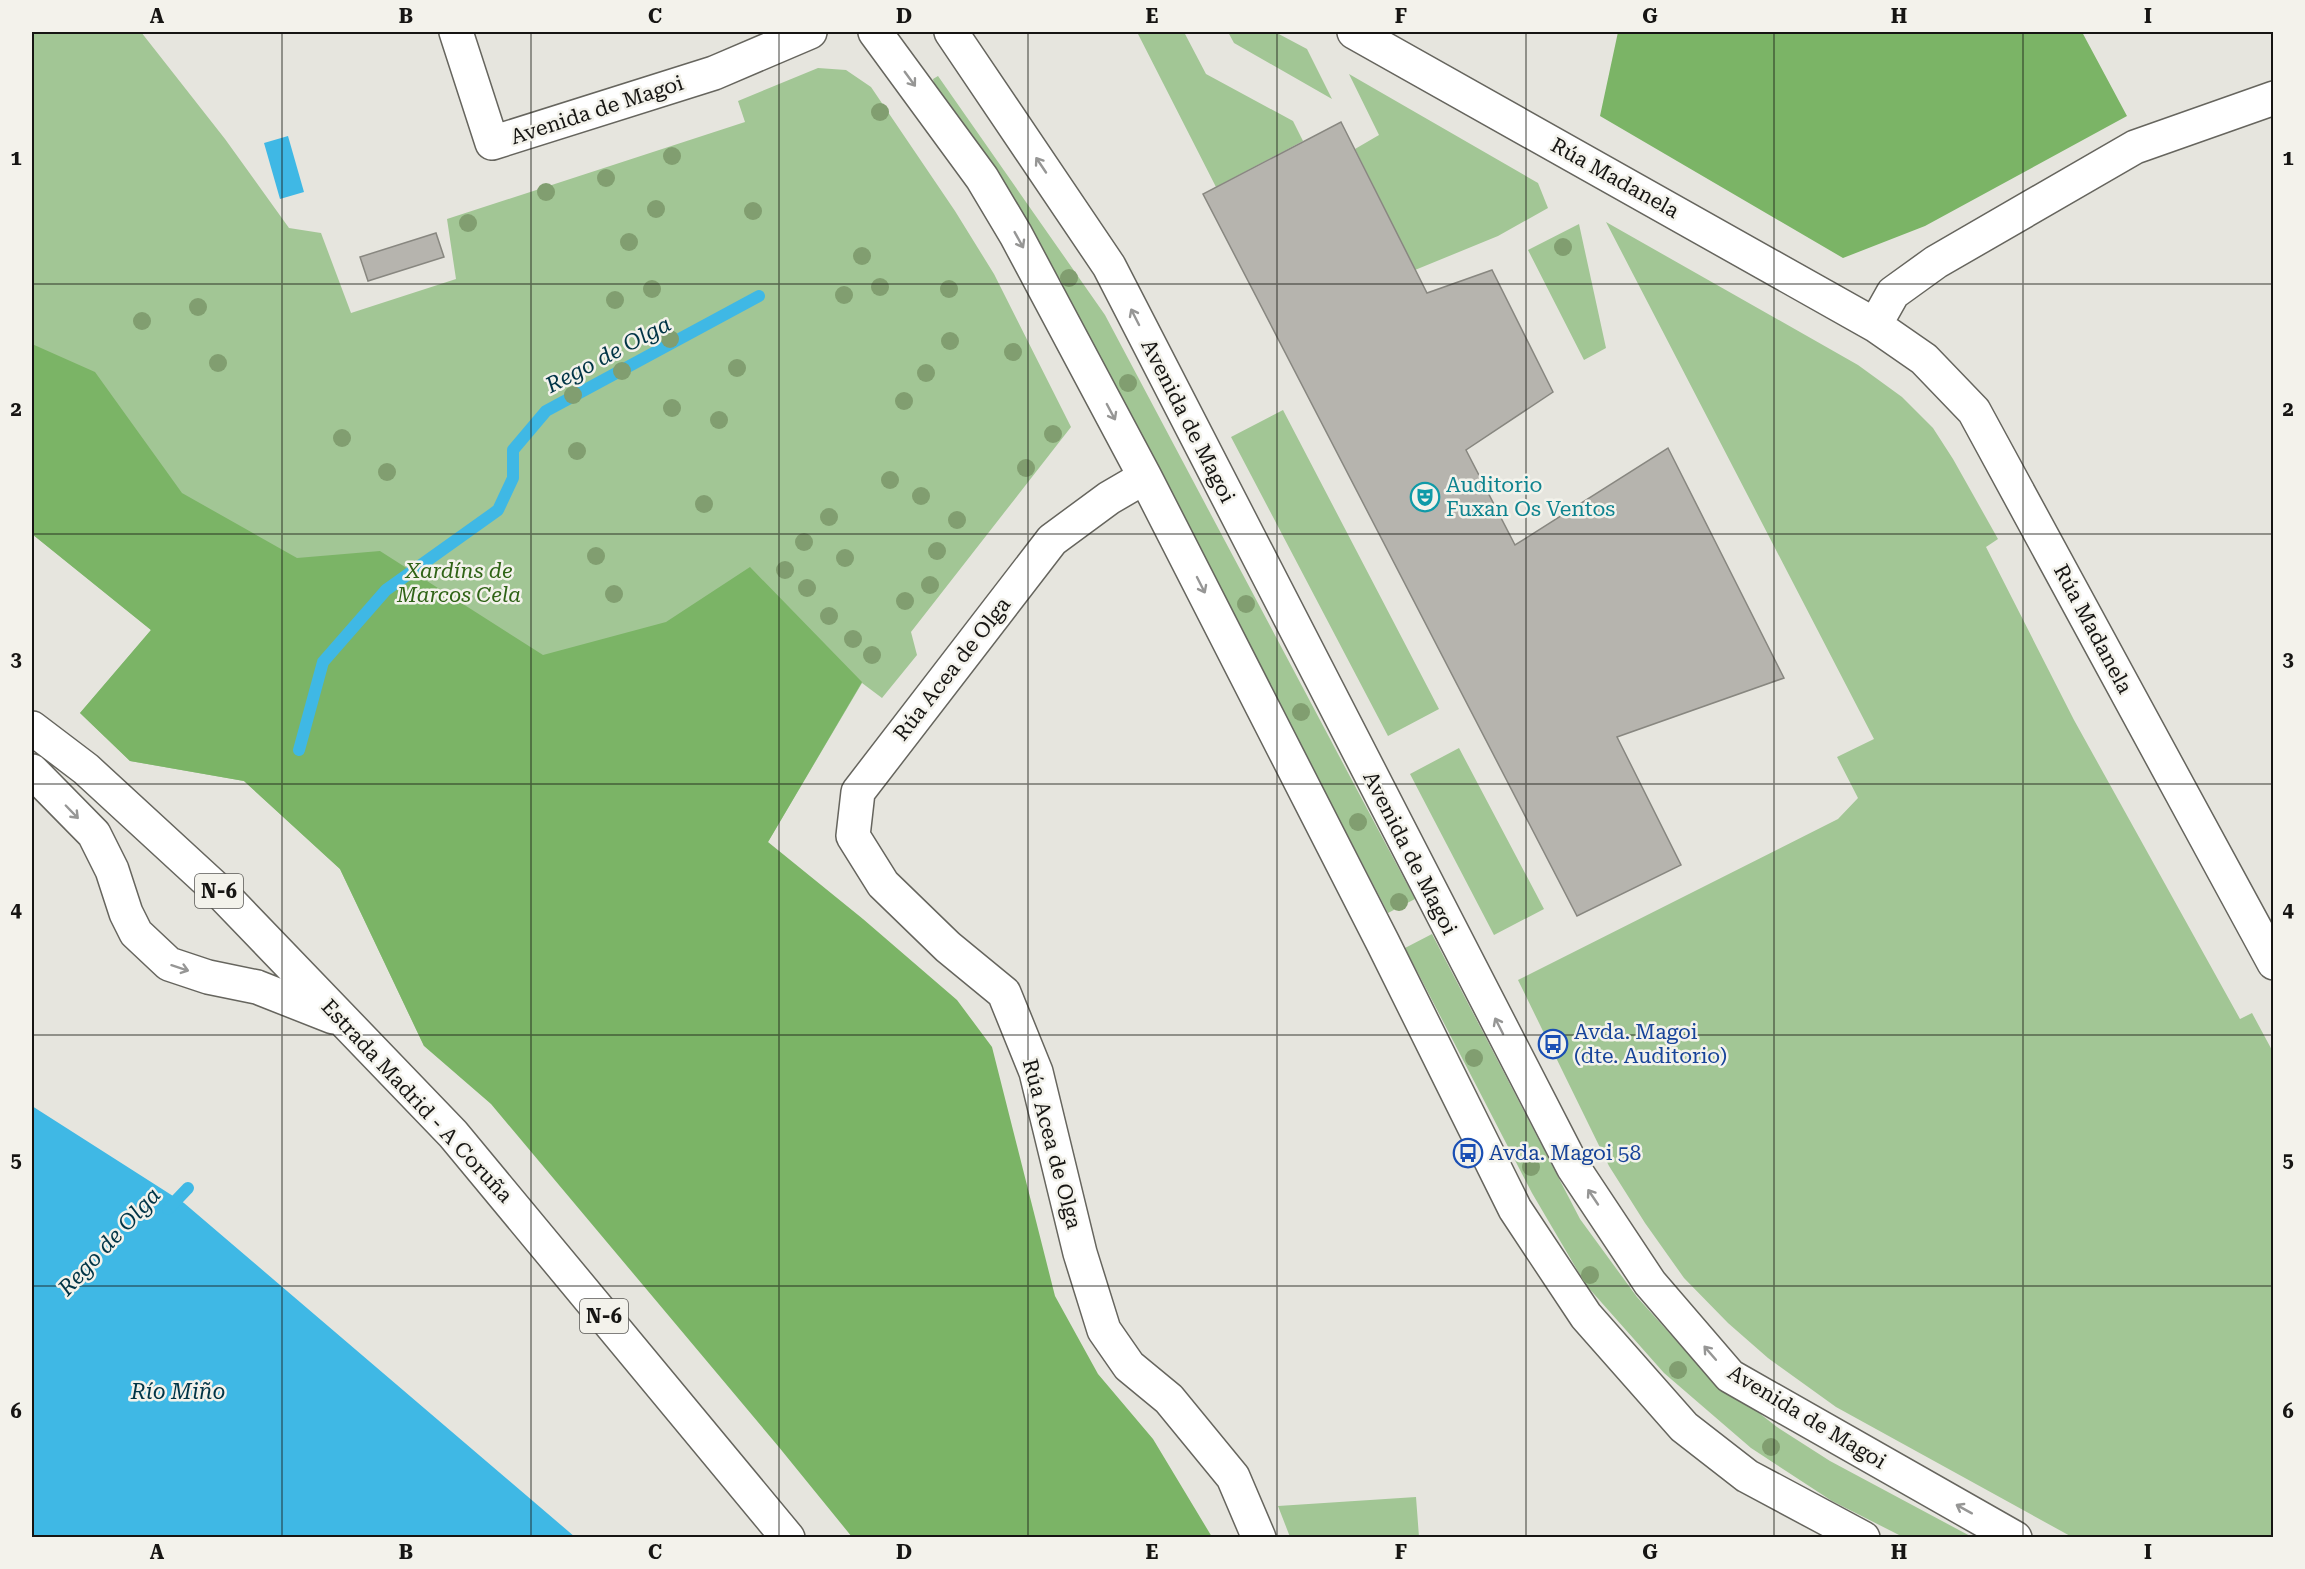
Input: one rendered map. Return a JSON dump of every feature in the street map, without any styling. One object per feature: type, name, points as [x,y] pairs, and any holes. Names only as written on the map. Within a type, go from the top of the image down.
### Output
[{"type":"main road","name":"Avenida de Magoi","points":[[456,32],[492,143],[714,73],[810,32]]},
{"type":"main road","points":[[875,32],[982,178],[1016,235],[1145,477],[1383,943],[1515,1209],[1586,1316],[1684,1426],[1748,1476],[1863,1538]]},
{"type":"main road","name":"Avenida de Magoi","points":[[951,32],[1109,266],[1573,1167],[1650,1283],[1730,1376],[2015,1538]]},
{"type":"main road","name":"Rúa Madanela","points":[[1354,32],[1875,325],[1924,360],[1974,411],[2274,963]]},
{"type":"main road","points":[[1875,325],[1893,293],[1936,262],[2134,147],[2274,99]]},
{"type":"main road","name":"Rúa Acea de Olga","points":[[1145,477],[1109,498],[1052,540],[858,792],[853,836],[883,884],[948,947],[1004,993],[1036,1072],[1080,1253],[1104,1330],[1129,1366],[1169,1399],[1233,1477],[1259,1538]]},
{"type":"main road","name":"Estrada Madrid - A Coruña","points":[[32,728],[86,769],[224,896],[459,1141],[788,1538]]},
{"type":"main road","points":[[32,771],[94,834],[112,870],[115,884],[136,933],[169,964],[207,977],[258,987],[344,1021]]},
{"type":"main road","points":[[749,1490],[793,1538]]},
{"type":"green space","name":"Xardíns de Marcos Cela","points":[[32,32],[141,32],[225,139],[289,228],[321,233],[351,313],[456,279],[447,219],[745,122],[738,101],[818,68],[846,70],[871,87],[955,211],[994,274],[1071,427],[911,632],[917,655],[882,698],[862,683],[768,842],[424,1046],[340,869],[244,781],[130,761],[80,713],[151,630],[32,534]]},
{"type":"green space","points":[[1137,32],[1184,32],[1206,74],[1293,121],[1303,141],[1216,187]]},
{"type":"green space","points":[[1228,32],[1275,32],[1307,49],[1332,99],[1234,43]]},
{"type":"green space","points":[[1618,32],[2082,32],[2127,116],[1925,226],[1843,258],[1600,116]]},
{"type":"green space","points":[[1349,74],[1538,183],[1548,208],[1498,236],[1415,270],[1355,149],[1379,135]]},
{"type":"green space","points":[[938,76],[1105,315],[1415,899],[1388,913],[1083,326],[1045,263],[1032,230],[934,84],[933,79]]},
{"type":"green space","points":[[1606,222],[1858,365],[1902,397],[1933,428],[1998,539],[1986,547],[2074,720],[2240,1019],[2252,1013],[2273,1052],[2273,1537],[2072,1537],[1836,1407],[1768,1358],[1728,1323],[1684,1278],[1645,1223],[1609,1166],[1518,980],[1838,819],[1858,798],[1837,757],[1874,739]]},
{"type":"green space","points":[[1579,224],[1606,348],[1584,360],[1528,250]]},
{"type":"green space","points":[[32,344],[95,372],[182,493],[297,558],[380,551],[543,655],[666,622],[750,567],[862,682],[768,842],[863,919],[957,1000],[992,1047],[1055,1296],[1098,1374],[1153,1439],[1212,1537],[852,1537],[491,1104],[424,1046],[340,869],[244,781],[130,761],[80,713],[151,630],[32,534]]},
{"type":"green space","points":[[1283,410],[1439,709],[1388,736],[1231,437]]},
{"type":"green space","points":[[1459,748],[1544,909],[1494,935],[1410,774]]},
{"type":"green space","points":[[1432,934],[1580,1219],[1637,1297],[1700,1367],[1777,1427],[1830,1461],[1972,1537],[1903,1537],[1832,1501],[1751,1448],[1664,1373],[1586,1285],[1532,1193],[1405,948]]},
{"type":"green space","points":[[1416,1497],[1419,1537],[1290,1537],[1278,1506]]},
{"type":"water","points":[[288,136],[304,192],[280,199],[264,143]]},
{"type":"water","name":"Río Miño","points":[[32,1106],[184,1203],[575,1537],[32,1537]]},
{"type":"building","name":"Auditorio Fuxan Os Ventos","points":[[1341,122],[1427,293],[1492,270],[1553,392],[1466,450],[1515,545],[1668,448],[1784,678],[1617,737],[1681,865],[1577,916],[1203,194]]},
{"type":"building","points":[[436,233],[444,257],[368,281],[360,257]]},
{"type":"waterway","name":"Rego de Olga","points":[[299,750],[323,662],[386,590],[498,510],[513,478],[513,450],[546,411],[759,296]]},
{"type":"waterway","name":"Rego de Olga","points":[[168,1209],[188,1188]]},
{"type":"place","name":"Auditorio Fuxan Os Ventos","points":[[1425,497]]},
{"type":"place","name":"Avda. Magoi (dte. Auditorio)","points":[[1553,1044]]},
{"type":"place","name":"Avda. Magoi 58","points":[[1468,1153]]}]
